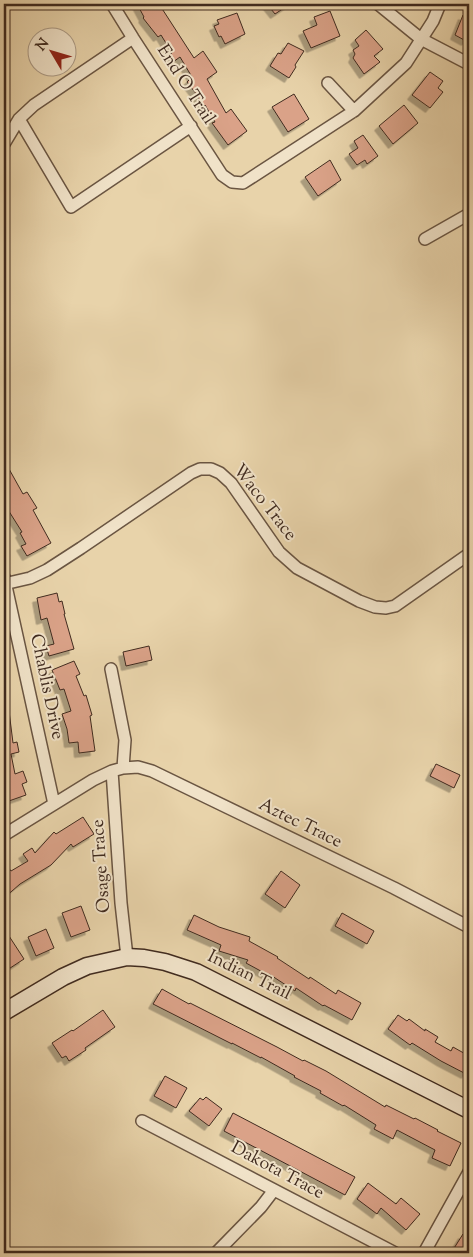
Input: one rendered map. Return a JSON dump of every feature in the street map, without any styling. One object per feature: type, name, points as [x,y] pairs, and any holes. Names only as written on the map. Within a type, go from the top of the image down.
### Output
[{"type":"street","name":"End O Trail","points":[[112,4],[222,175],[232,182],[243,183],[354,110]]},
{"type":"street","points":[[378,4],[421,39],[469,64]]},
{"type":"street","points":[[328,82],[354,110],[406,63],[433,21],[440,4]]},
{"type":"street","points":[[4,144],[18,120],[34,105],[133,38]]},
{"type":"street","points":[[18,120],[71,207],[191,126]]},
{"type":"street","points":[[425,239],[469,214]]},
{"type":"street","name":"Waco Trace","points":[[4,581],[30,578],[47,570],[191,473],[200,469],[211,469],[220,473],[231,483],[278,552],[288,561],[360,601],[375,606],[386,608],[395,606],[469,554]]},
{"type":"street","name":"Chablis Drive","points":[[4,581],[54,804]]},
{"type":"street","name":"Osage Trace","points":[[112,669],[124,740],[118,770],[121,903],[127,957]]},
{"type":"street","name":"Aztec Trace","points":[[118,770],[138,767],[152,771],[394,888],[469,927]]},
{"type":"street","points":[[4,835],[93,780],[118,770]]},
{"type":"street","name":"Indian Trail","points":[[4,1012],[63,977],[87,966],[127,957],[151,959],[196,972],[469,1110]]},
{"type":"street","name":"Dakota Trace","points":[[142,1121],[395,1253]]},
{"type":"street","points":[[424,1253],[469,1172]]},
{"type":"street","points":[[216,1253],[261,1207],[274,1190]]},
{"type":"building","points":[[137,4],[159,4],[194,58],[203,51],[217,72],[207,79],[226,113],[231,109],[247,131],[228,145],[212,123],[215,122],[205,105],[203,107],[187,82],[192,77],[180,57],[173,62],[168,55],[172,53],[161,35],[158,37],[143,18]]},
{"type":"building","points":[[267,4],[290,4],[275,14]]},
{"type":"building","points":[[330,11],[340,36],[311,48],[303,31],[317,25],[314,17]]},
{"type":"building","points":[[237,13],[245,34],[225,44],[214,26],[219,24],[217,20]]},
{"type":"building","points":[[463,15],[469,18],[469,38],[466,41],[455,35]]},
{"type":"building","points":[[366,30],[383,49],[374,56],[380,62],[364,74],[353,58],[355,54],[353,50],[359,46],[355,40]]},
{"type":"building","points":[[288,43],[304,51],[289,78],[270,66],[278,53],[281,54]]},
{"type":"building","points":[[430,72],[443,81],[438,88],[443,92],[430,108],[412,95]]},
{"type":"building","points":[[294,94],[309,119],[288,132],[272,107]]},
{"type":"building","points":[[404,105],[418,123],[393,144],[379,126]]},
{"type":"building","points":[[363,135],[378,156],[367,164],[365,160],[357,165],[349,154],[358,148],[354,141]]},
{"type":"building","points":[[330,160],[341,180],[318,196],[305,177]]},
{"type":"building","points":[[4,460],[23,494],[27,492],[37,508],[33,510],[51,543],[27,556],[21,546],[26,544],[20,533],[22,532],[5,505],[8,503],[4,494]]},
{"type":"building","points":[[57,593],[59,602],[62,601],[74,649],[49,656],[46,646],[54,644],[47,618],[41,620],[37,598]]},
{"type":"building","points":[[149,646],[152,660],[126,666],[123,652]]},
{"type":"building","points":[[74,661],[80,674],[76,676],[84,696],[86,695],[92,715],[90,716],[95,751],[79,753],[78,742],[69,743],[62,714],[71,711],[64,689],[60,690],[52,670]]},
{"type":"building","points":[[9,711],[13,743],[17,742],[19,752],[11,754],[15,774],[23,771],[27,782],[22,784],[26,795],[6,802],[4,795],[4,712]]},
{"type":"building","points":[[436,764],[460,775],[454,788],[430,776]]},
{"type":"building","points":[[83,817],[94,834],[73,847],[71,844],[51,865],[20,884],[4,898],[4,862],[11,871],[28,861],[23,854],[32,848],[35,853],[54,832],[56,834]]},
{"type":"building","points":[[281,871],[300,885],[285,908],[265,894]]},
{"type":"building","points":[[81,906],[90,930],[71,937],[62,913]]},
{"type":"building","points":[[342,913],[374,931],[367,944],[335,926]]},
{"type":"building","points":[[194,915],[219,927],[250,937],[249,941],[278,957],[309,979],[310,977],[336,994],[338,990],[361,1003],[352,1020],[323,1006],[296,988],[295,991],[269,974],[246,963],[248,960],[219,951],[221,945],[187,930]]},
{"type":"building","points":[[46,929],[54,948],[36,956],[28,937]]},
{"type":"building","points":[[9,936],[24,959],[4,972],[4,939]]},
{"type":"building","points":[[162,989],[326,1071],[385,1107],[386,1105],[415,1118],[461,1143],[450,1166],[432,1158],[435,1150],[397,1130],[393,1139],[374,1129],[376,1125],[320,1093],[321,1091],[295,1076],[261,1057],[153,1004]]},
{"type":"building","points":[[103,1010],[115,1027],[69,1061],[66,1056],[62,1058],[52,1043]]},
{"type":"building","points":[[398,1015],[407,1021],[409,1019],[425,1031],[425,1029],[438,1037],[435,1042],[451,1051],[453,1047],[469,1056],[469,1069],[466,1074],[412,1043],[410,1045],[388,1029]]},
{"type":"building","points":[[165,1076],[187,1088],[176,1108],[154,1096]]},
{"type":"building","points":[[206,1097],[222,1109],[209,1126],[189,1111],[200,1098],[203,1100]]},
{"type":"building","points":[[233,1113],[355,1177],[345,1195],[224,1131]]},
{"type":"building","points":[[368,1183],[396,1204],[401,1198],[420,1214],[406,1230],[381,1208],[377,1214],[357,1199]]},
{"type":"building","points":[[463,1234],[469,1238],[469,1253],[451,1253]]}]
